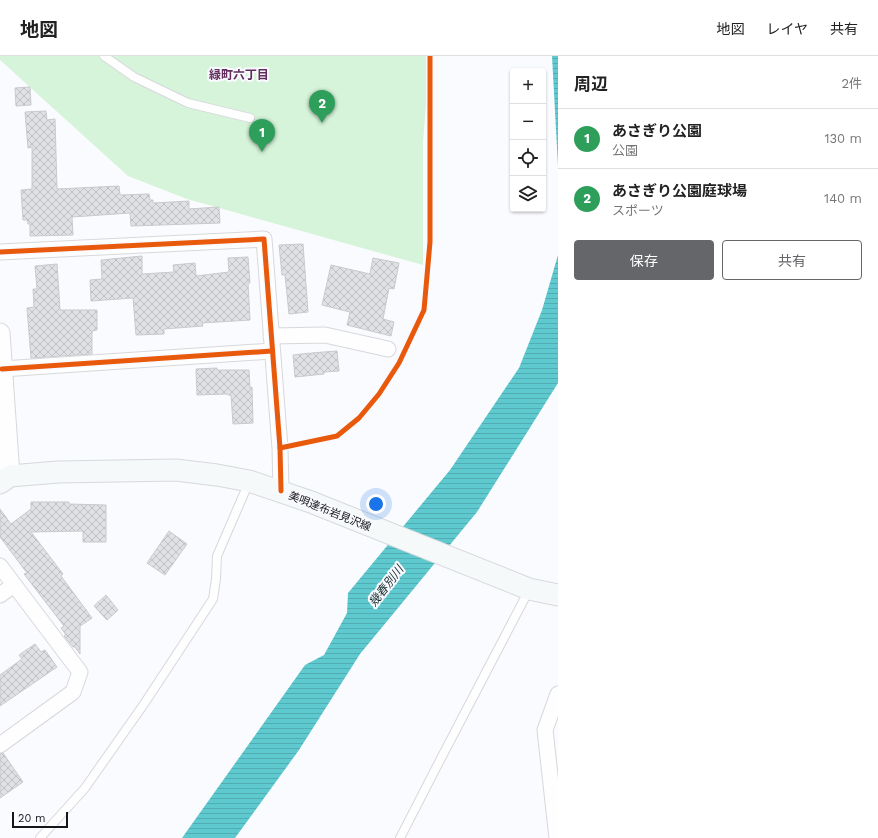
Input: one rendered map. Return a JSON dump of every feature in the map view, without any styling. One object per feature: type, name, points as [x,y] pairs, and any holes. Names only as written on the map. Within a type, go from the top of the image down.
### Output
[{"type":"main road","name":"美唄達布岩見沢線","points":[[3,478],[58,472],[176,470],[249,481],[311,502],[529,589],[558,595]]},
{"type":"street","points":[[0,252],[264,239],[280,448],[281,491]]},
{"type":"street","points":[[0,333],[2,370],[3,478]]},
{"type":"street","points":[[271,336],[325,335],[388,349]]},
{"type":"street","points":[[2,370],[272,351]]},
{"type":"street","points":[[0,566],[80,672],[73,692],[0,745]]},
{"type":"street","points":[[0,595],[14,585]]},
{"type":"street","points":[[557,838],[545,730],[558,694]]},
{"type":"lane","points":[[104,56],[134,77],[188,103],[250,118]]},
{"type":"lane","points":[[40,838],[85,788],[144,704],[213,599],[217,556],[249,481]]},
{"type":"lane","points":[[400,838],[529,589]]},
{"type":"green space","points":[[0,56],[430,56],[423,142],[423,265],[187,199],[128,176],[0,60]]},
{"type":"water","points":[[552,56],[558,56],[558,166]]},
{"type":"water","name":"幾春別川","points":[[558,255],[558,383],[477,512],[360,654],[299,750],[235,838],[182,838],[305,665],[324,655],[347,613],[348,593],[450,470],[519,368],[542,310]]},
{"type":"building","points":[[30,87],[31,105],[16,106],[15,88]]},
{"type":"building","points":[[46,111],[47,120],[55,119],[57,189],[119,186],[120,195],[149,194],[150,200],[153,200],[153,203],[189,201],[189,209],[219,207],[220,223],[131,226],[130,213],[72,217],[73,235],[30,236],[30,224],[28,224],[27,220],[23,220],[21,190],[32,189],[32,147],[28,148],[25,112]]},
{"type":"building","points":[[303,244],[308,312],[289,314],[285,275],[282,275],[279,245]]},
{"type":"building","points":[[142,256],[142,274],[174,272],[173,265],[195,263],[196,276],[229,272],[228,258],[248,257],[250,320],[202,323],[203,326],[164,329],[164,334],[136,335],[133,298],[91,301],[90,280],[102,279],[101,260]]},
{"type":"building","points":[[373,258],[399,263],[394,289],[389,288],[383,319],[394,322],[391,336],[347,325],[350,312],[322,305],[331,265],[370,274]]},
{"type":"building","points":[[57,264],[60,310],[97,310],[97,330],[92,331],[92,354],[31,358],[27,308],[34,307],[33,289],[37,289],[35,266]]},
{"type":"building","points":[[337,351],[339,371],[295,377],[293,355],[310,353],[311,355],[311,353]]},
{"type":"building","points":[[217,368],[217,370],[249,370],[250,388],[252,387],[253,423],[233,424],[231,395],[197,395],[196,369]]},
{"type":"building","points":[[31,502],[69,502],[69,504],[106,505],[106,542],[83,542],[83,531],[31,532],[63,574],[61,576],[92,618],[80,626],[80,654],[64,636],[66,635],[61,628],[64,626],[24,574],[27,573],[0,537],[0,509],[11,524],[31,509]]},
{"type":"building","points":[[169,531],[187,544],[165,575],[147,563]]},
{"type":"building","points":[[106,595],[118,610],[107,620],[94,606]]},
{"type":"building","points":[[35,644],[41,652],[45,650],[57,667],[0,706],[0,675],[22,659],[19,655]]},
{"type":"building","points":[[3,753],[23,782],[0,798],[0,754]]},
{"type":"cycle path","points":[[280,448],[337,436],[359,418],[379,394],[399,363],[424,310],[430,242],[430,56]]},
{"type":"cycle path","points":[[0,252],[264,239],[280,448],[281,491]]},
{"type":"cycle path","points":[[2,369],[272,351]]},
{"type":"place","name":"あさぎり公園庭球場","points":[[322,123]]},
{"type":"place","name":"あさぎり公園","points":[[262,152]]},
{"type":"district","name":"緑町六丁目","points":[[239,75]]}]
